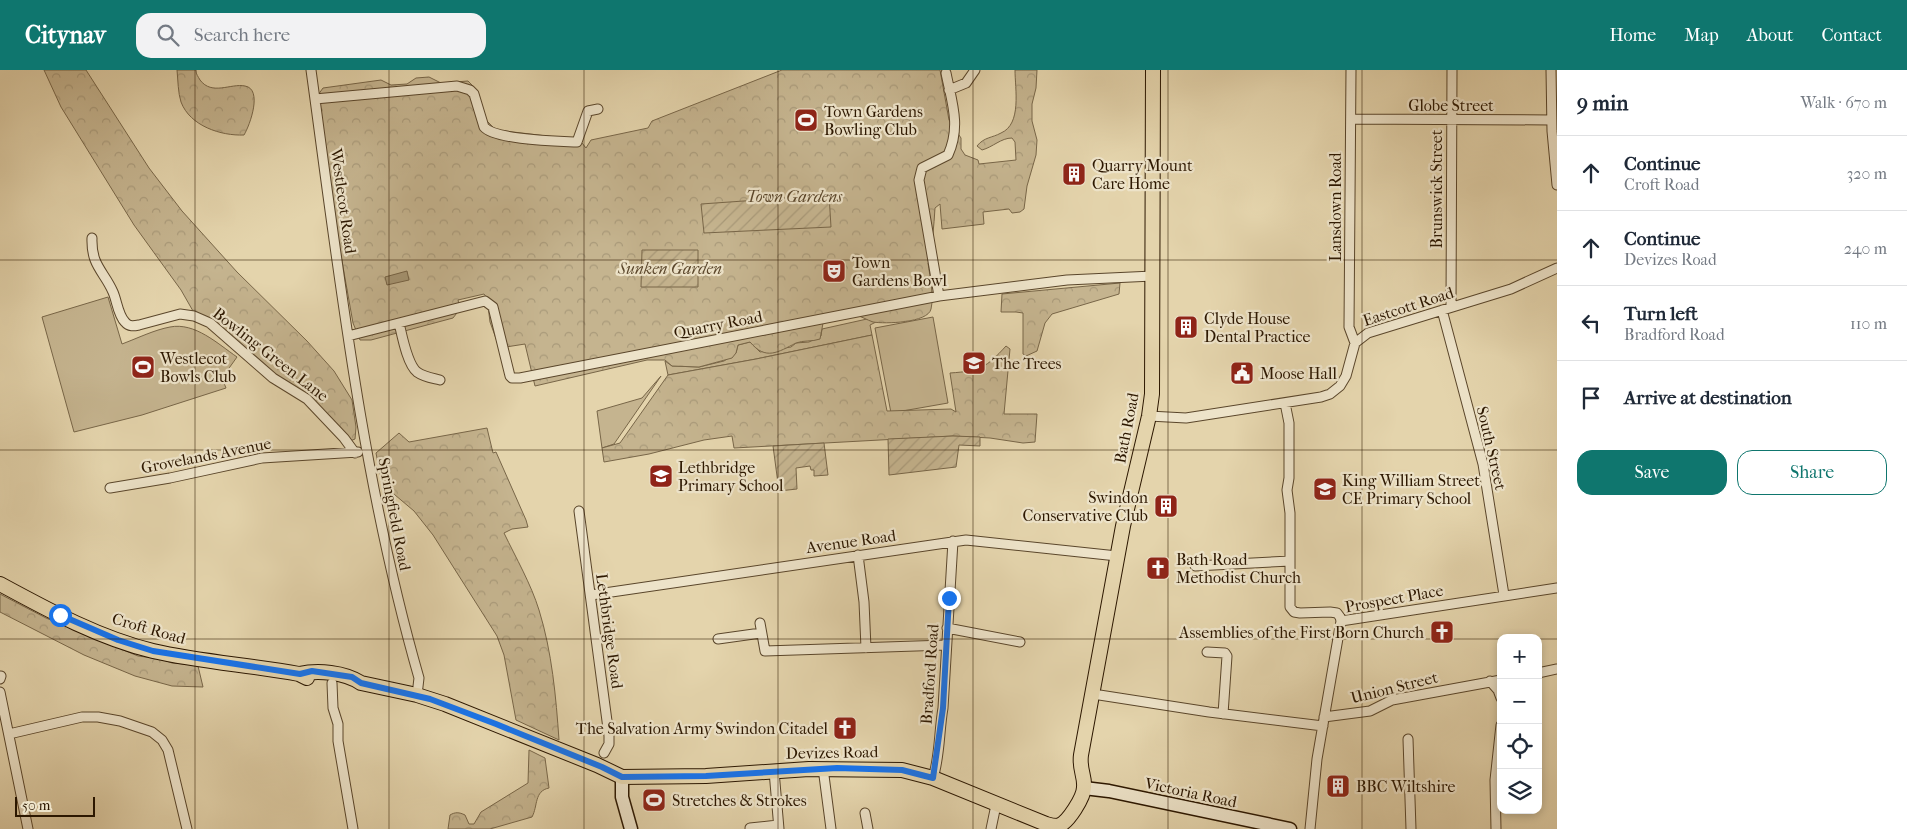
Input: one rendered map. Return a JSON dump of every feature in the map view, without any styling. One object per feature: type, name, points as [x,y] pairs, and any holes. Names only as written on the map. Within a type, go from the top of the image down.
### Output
[{"type":"main road","name":"Bath Road","points":[[1084,788],[1080,762],[1117,556],[1149,416],[1153,362],[1153,70]]},
{"type":"main road","name":"Croft Road","points":[[0,584],[60,615],[132,645],[187,657],[300,674],[310,680],[350,686],[361,683]]},
{"type":"main road","name":"Croft Road","points":[[300,674],[312,671],[352,677],[361,683],[417,695],[445,704],[555,748]]},
{"type":"main road","name":"Devizes Road","points":[[555,748],[622,777],[706,776],[823,768],[902,770],[933,778],[1057,827],[1069,817],[1084,788]]},
{"type":"street","name":"Westlecot Road","points":[[311,70],[348,336]]},
{"type":"street","points":[[949,90],[966,83],[972,77],[975,70]]},
{"type":"street","name":"Lansdown Road","points":[[1351,70],[1349,327],[1355,343]]},
{"type":"street","name":"Brunswick Street","points":[[1452,70],[1452,307]]},
{"type":"street","points":[[1551,70],[1551,120],[1557,185]]},
{"type":"street","points":[[939,296],[920,189],[919,173],[924,166],[948,155],[952,148],[956,121],[946,73]]},
{"type":"street","points":[[315,99],[457,86],[470,90],[474,94],[484,128],[488,131],[505,136],[576,142],[588,111],[598,109]]},
{"type":"street","name":"Globe Street","points":[[1351,119],[1551,120]]},
{"type":"street","name":"Bowling Green Lane","points":[[92,238],[93,252],[98,269],[113,292],[125,322],[134,326],[180,314],[194,316],[218,328],[272,378],[307,399],[344,438],[355,453]]},
{"type":"street","name":"Eastcott Road","points":[[1149,416],[1186,418],[1321,397],[1336,390],[1346,376],[1355,343],[1361,337],[1376,329],[1520,286],[1557,268]]},
{"type":"street","name":"Quarry Road","points":[[348,336],[485,301],[493,307],[510,376],[515,379],[939,296],[1067,280],[1153,276]]},
{"type":"street","name":"South Street","points":[[1442,310],[1483,464],[1504,595]]},
{"type":"street","points":[[399,323],[403,341],[414,369],[426,377],[440,380]]},
{"type":"street","name":"Springfield Road","points":[[348,336],[390,568],[419,678],[417,695]]},
{"type":"street","points":[[1285,403],[1289,424],[1289,478],[1287,490],[1290,513],[1290,606],[1292,610],[1300,613],[1334,612],[1339,615],[1341,621]]},
{"type":"street","name":"Grovelands Avenue","points":[[110,488],[170,478],[262,458],[368,451]]},
{"type":"street","name":"Lethbridge Road","points":[[579,511],[609,736],[609,744],[604,753]]},
{"type":"street","name":"Avenue Road","points":[[590,595],[975,539],[1117,556]]},
{"type":"street","name":"Bradford Road","points":[[933,778],[943,708],[953,541]]},
{"type":"street","points":[[858,555],[864,602],[866,648]]},
{"type":"street","points":[[1195,566],[1290,562]]},
{"type":"street","name":"Prospect Place","points":[[1310,829],[1316,767],[1341,621],[1557,588]]},
{"type":"street","points":[[718,639],[760,628],[765,651],[946,644]]},
{"type":"street","points":[[947,628],[1020,642]]},
{"type":"street","points":[[1207,652],[1225,653],[1227,656],[1223,714]]},
{"type":"street","points":[[1542,672],[1557,669]]},
{"type":"street","name":"Union Street","points":[[1324,722],[1370,711],[1392,700],[1497,681]]},
{"type":"street","points":[[1490,682],[1497,689]]},
{"type":"street","points":[[332,683],[333,708],[338,724],[338,741],[353,829]]},
{"type":"street","points":[[0,692],[28,829]]},
{"type":"street","points":[[1093,694],[1223,714],[1324,722]]},
{"type":"street","points":[[9,734],[90,717],[120,721],[152,732],[162,740],[168,750],[187,829]]},
{"type":"street","points":[[1408,739],[1411,829]]},
{"type":"street","points":[[1496,829],[1494,780],[1497,756]]},
{"type":"street","points":[[823,768],[831,829]]},
{"type":"street","points":[[750,828],[778,827],[774,771]]},
{"type":"street","points":[[622,777],[622,797],[631,829]]},
{"type":"street","name":"Victoria Road","points":[[1084,788],[1109,791],[1290,829]]},
{"type":"street","points":[[991,829],[996,804]]},
{"type":"street","points":[[865,813],[868,829]]},
{"type":"green space","points":[[44,70],[86,70],[149,168],[182,211],[237,272],[307,341],[334,371],[352,400],[356,427],[355,439],[350,441],[216,324],[193,311],[181,290],[134,225],[61,107]]},
{"type":"green space","points":[[177,70],[196,70],[200,80],[210,87],[245,86],[250,89],[253,94],[254,108],[244,135],[226,134],[207,128],[191,117],[181,102]]},
{"type":"green space","name":"Town Gardens","points":[[782,70],[940,70],[949,120],[961,138],[961,149],[965,155],[978,160],[979,164],[1016,160],[1015,142],[1012,138],[1004,139],[982,150],[977,146],[985,139],[1001,133],[1012,122],[1016,105],[1015,70],[1037,70],[1036,88],[1032,104],[1032,121],[1037,140],[1036,155],[1027,186],[1024,209],[1020,212],[1012,213],[1009,209],[983,212],[984,224],[942,229],[940,204],[935,208],[930,261],[928,263],[932,298],[931,309],[928,314],[905,322],[887,323],[873,322],[852,314],[840,315],[824,318],[820,339],[799,342],[778,352],[767,353],[761,351],[750,342],[738,345],[736,353],[732,358],[699,367],[672,366],[665,360],[647,360],[535,386],[525,344],[506,347],[498,344],[490,322],[487,298],[484,294],[458,300],[460,309],[453,318],[371,340],[360,340],[353,323],[340,250],[318,95],[323,88],[381,80],[391,85],[407,84],[416,78],[429,77],[441,83],[468,81],[473,86],[486,120],[496,130],[564,138],[582,143],[586,148],[591,140],[648,128],[652,121]]},
{"type":"green space","points":[[829,195],[831,227],[704,233],[701,204]]},
{"type":"green space","name":"Sunken Garden","points":[[642,250],[698,250],[698,287],[641,287]]},
{"type":"green space","points":[[1120,283],[1119,294],[1052,314],[1045,323],[1037,351],[1026,356],[1023,354],[1023,313],[1001,312],[1002,294]]},
{"type":"green space","name":"Westlecot Bowls Club","points":[[108,297],[122,344],[158,330],[179,326],[206,335],[237,357],[222,378],[226,388],[142,415],[74,432],[42,317]]},
{"type":"green space","points":[[933,317],[948,403],[891,413],[875,328]]},
{"type":"green space","points":[[867,319],[876,322],[870,325],[872,335],[668,375],[665,361],[672,366],[699,367],[724,361],[736,353],[738,345],[750,342],[760,352],[791,347],[796,343],[809,342],[821,336],[822,329]]},
{"type":"green space","points":[[872,335],[887,411],[951,409],[956,412],[950,373],[969,371],[982,367],[1006,346],[1010,349],[1004,414],[1037,414],[1035,442],[1023,443],[990,438],[953,436],[734,448],[732,436],[704,440],[649,454],[604,462],[602,448],[620,443],[668,375]]},
{"type":"green space","points":[[661,376],[614,444],[602,448],[597,411],[642,398]]},
{"type":"green space","points":[[487,428],[493,453],[496,452],[528,527],[512,529],[504,533],[523,571],[539,610],[553,675],[559,740],[516,720],[504,655],[497,636],[433,535],[414,511],[382,484],[376,453],[399,433],[409,442]]},
{"type":"green space","points":[[953,436],[980,437],[980,446],[959,445],[956,467],[889,475],[888,439]]},
{"type":"green space","points":[[824,443],[828,475],[814,476],[814,470],[811,470],[810,466],[796,468],[797,489],[779,491],[773,446]]},
{"type":"green space","points":[[0,594],[46,618],[138,656],[161,659],[172,663],[196,665],[198,666],[203,687],[172,686],[135,676],[84,655],[0,612]]},
{"type":"green space","points":[[529,750],[545,758],[549,788],[541,792],[532,817],[490,829],[448,829],[450,815],[454,813],[463,814],[469,824],[474,824],[481,812],[528,783]]},
{"type":"shaded area","points":[[407,271],[409,280],[387,285],[385,277]]},
{"type":"place","name":"Town Gardens Bowling Club","points":[[806,120]]},
{"type":"place","name":"Quarry Mount Care Home","points":[[1074,174]]},
{"type":"place","name":"Town Gardens Bowl","points":[[834,271]]},
{"type":"place","name":"Clyde House Dental Practice","points":[[1186,327]]},
{"type":"place","name":"The Trees","points":[[974,363]]},
{"type":"place","name":"Westlecot Bowls Club","points":[[143,367]]},
{"type":"place","name":"Moose Hall","points":[[1242,373]]},
{"type":"place","name":"Lethbridge Primary School","points":[[661,476]]},
{"type":"place","name":"King William Street CE Primary School","points":[[1325,489]]},
{"type":"place","name":"Swindon Conservative Club","points":[[1166,506]]},
{"type":"place","name":"Bath Road Methodist Church","points":[[1158,568]]},
{"type":"place","name":"Assemblies of the First Born Church","points":[[1442,632]]},
{"type":"place","name":"The Salvation Army Swindon Citadel","points":[[845,728]]},
{"type":"place","name":"BBC Wiltshire","points":[[1338,786]]},
{"type":"place","name":"Stretches & Strokes","points":[[654,800]]},
{"type":"route","points":[[60,615],[118,640],[153,651],[300,674],[312,671],[352,677],[361,683],[417,695],[496,724],[622,777],[689,777],[809,768],[837,768],[902,770],[933,778],[937,764],[943,708],[949,598]]}]
